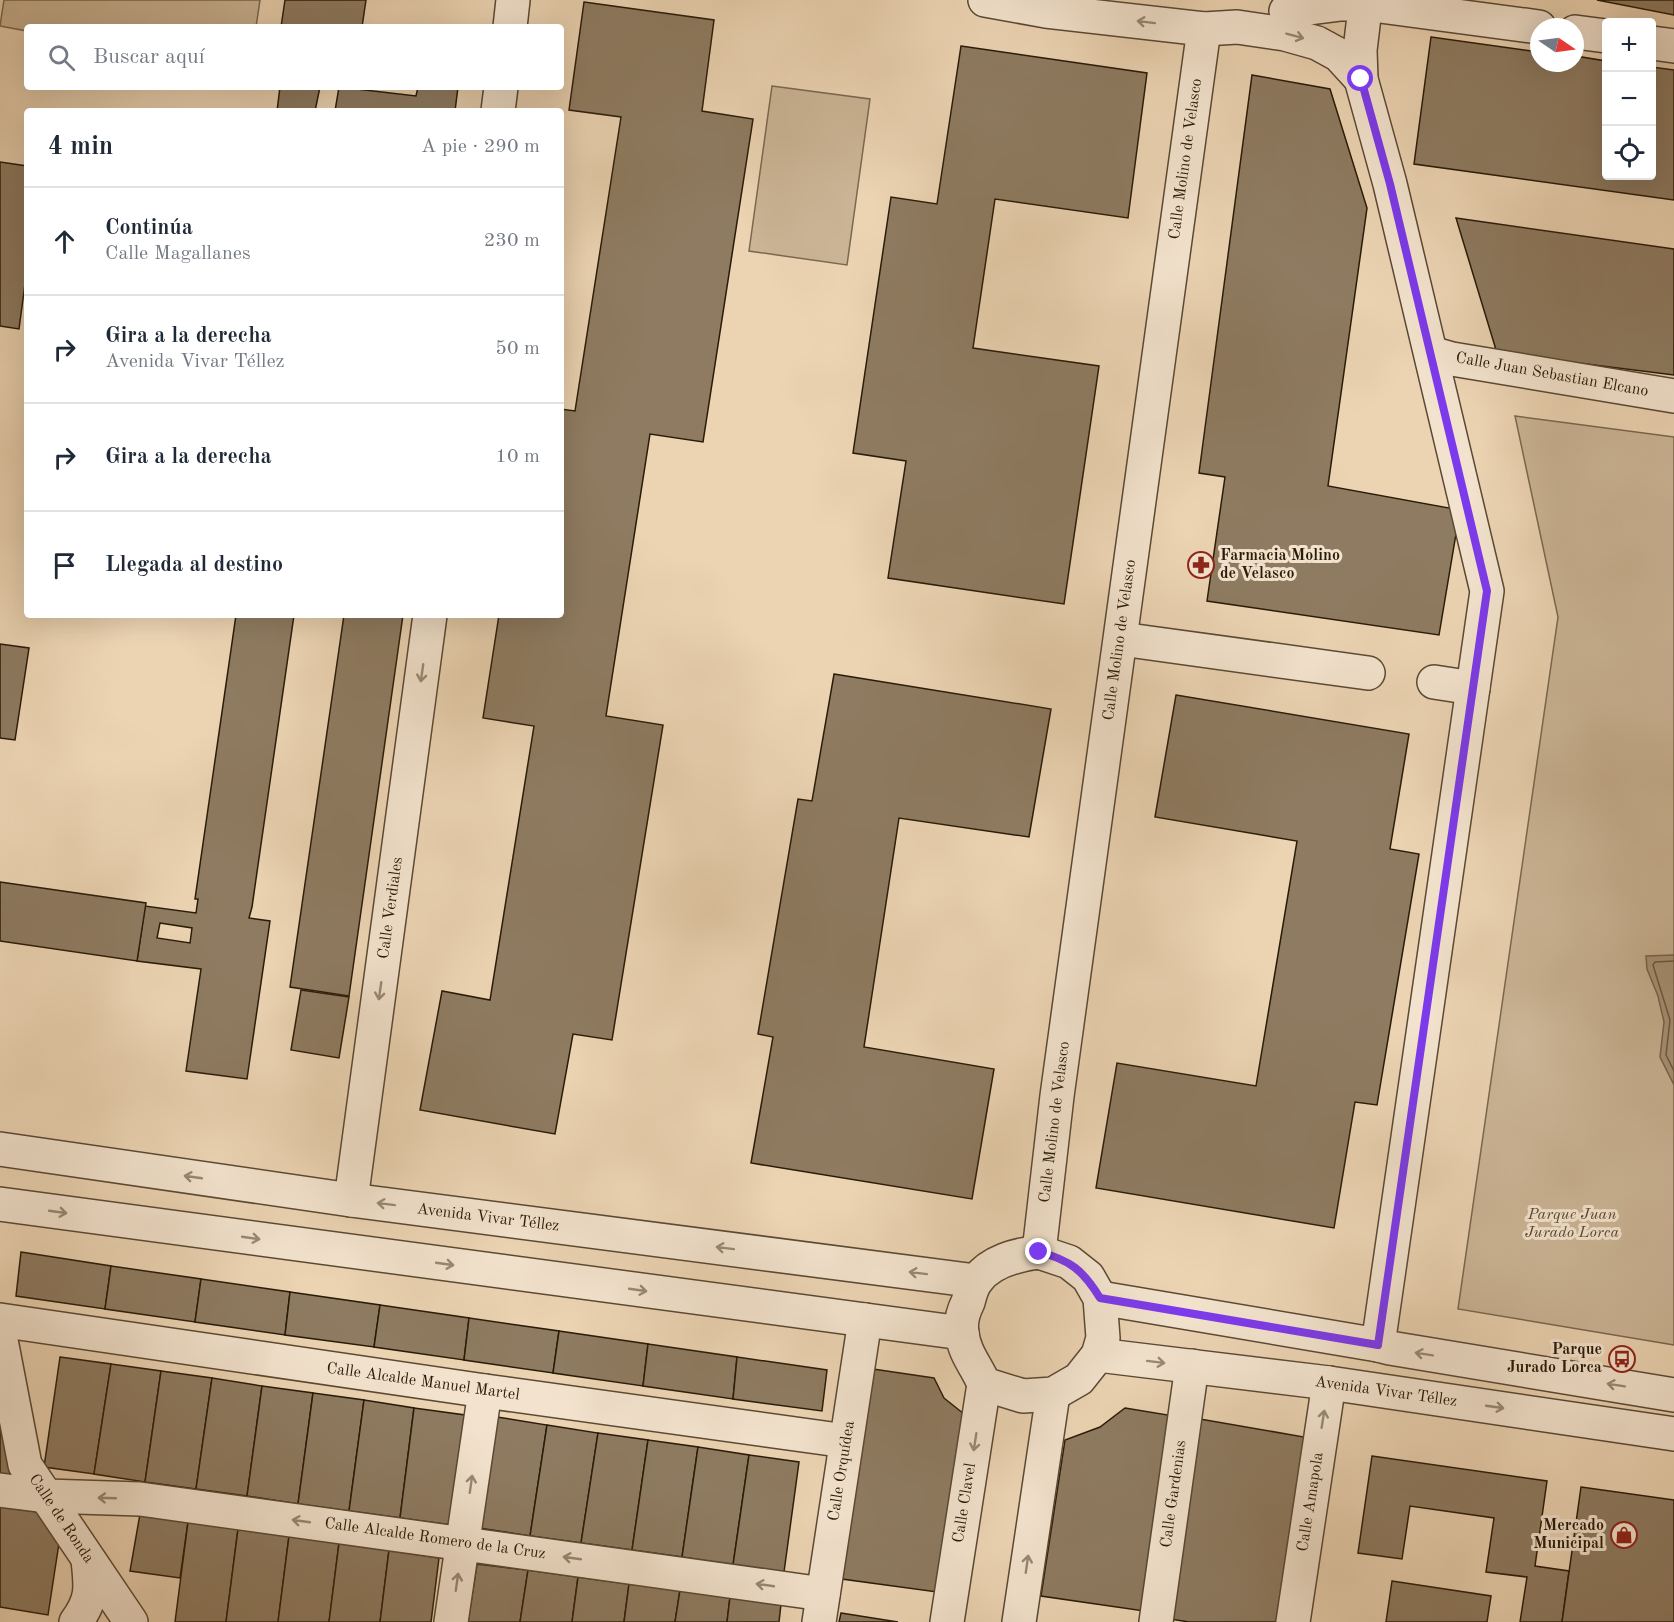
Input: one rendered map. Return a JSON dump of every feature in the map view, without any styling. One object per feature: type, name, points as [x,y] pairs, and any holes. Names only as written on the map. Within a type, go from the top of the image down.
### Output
[{"type":"street","points":[[510,24],[513,0]]},
{"type":"street","points":[[985,0],[1046,5],[1204,29],[1237,27],[1285,34],[1317,43],[1339,55],[1361,79]]},
{"type":"street","points":[[1366,2],[1360,51],[1361,79],[1390,184],[1487,591],[1378,1345]]},
{"type":"street","points":[[1237,27],[1295,5],[1366,2],[1530,26]]},
{"type":"street","name":"Calle Molino de Velasco","points":[[1039,1252],[1057,1096],[1204,29]]},
{"type":"street","points":[[1584,33],[1602,35]]},
{"type":"street","points":[[1656,44],[1674,46]]},
{"type":"street","points":[[498,108],[501,90]]},
{"type":"street","name":"Calle Juan Sebastian Elcano","points":[[1431,353],[1452,359],[1674,396]]},
{"type":"street","name":"Calle Verdiales","points":[[351,1200],[430,618]]},
{"type":"street","points":[[1120,639],[1368,673]]},
{"type":"street","points":[[1434,682],[1473,688]]},
{"type":"street","name":"Avenida Vivar Téllez","points":[[0,1149],[351,1200],[976,1281]]},
{"type":"street","points":[[1,1209],[962,1333]]},
{"type":"street","points":[[1039,1252],[1069,1262],[1088,1278],[1100,1298],[1103,1338],[1098,1355],[1079,1379],[1053,1394],[1023,1396],[984,1384],[980,1372],[967,1354],[962,1333],[962,1317],[976,1281],[996,1263],[1020,1254],[1039,1252]]},
{"type":"street","points":[[1100,1298],[1674,1395]]},
{"type":"street","name":"Calle Alcalde Manuel Martel","points":[[0,1320],[846,1441]]},
{"type":"street","name":"Calle Orquídea","points":[[821,1608],[865,1320]]},
{"type":"street","name":"Calle de Ronda","points":[[0,1335],[4,1379],[25,1465],[131,1622]]},
{"type":"street","name":"Avenida Vivar Téllez","points":[[1098,1355],[1329,1383],[1674,1434]]},
{"type":"street","name":"Calle Gardenias","points":[[1156,1622],[1192,1366]]},
{"type":"street","name":"Calle Amapola","points":[[1293,1622],[1329,1383]]},
{"type":"street","name":"Calle Clavel","points":[[947,1622],[984,1384]]},
{"type":"street","points":[[451,1622],[485,1391]]},
{"type":"street","points":[[1027,1621],[1053,1394]]},
{"type":"street","name":"Calle Alcalde Romero de la Cruz","points":[[0,1490],[46,1496],[140,1499],[463,1542],[821,1608]]},
{"type":"street","points":[[76,1622],[86,1609],[92,1592],[88,1560]]},
{"type":"green space","points":[[4,0],[260,0],[256,24],[24,24],[24,30],[0,26]]},
{"type":"green space","points":[[772,86],[870,99],[847,265],[749,251]]},
{"type":"green space","name":"Parque Juan Jurado Lorca","points":[[1515,416],[1674,437],[1674,1345],[1458,1309],[1558,617]]},
{"type":"water","points":[[1674,955],[1674,1085],[1660,1057],[1664,1022],[1658,996],[1647,969],[1646,956]]},
{"type":"building","points":[[285,0],[366,0],[362,24],[281,24]]},
{"type":"building","points":[[1597,0],[1674,0],[1674,15]]},
{"type":"building","points":[[584,2],[714,20],[702,111],[753,119],[703,442],[650,434],[606,716],[663,725],[612,1040],[573,1034],[555,1134],[420,1110],[442,991],[490,1000],[534,726],[483,718],[499,618],[564,618],[564,409],[575,411],[621,117],[569,110]]},
{"type":"building","points":[[1431,37],[1530,51],[1530,72],[1584,72],[1584,57],[1602,60],[1602,180],[1656,180],[1656,68],[1674,70],[1674,200],[1414,164]]},
{"type":"building","points":[[961,46],[1147,73],[1128,218],[995,199],[973,348],[1099,366],[1064,604],[888,578],[906,461],[853,453],[891,197],[937,204]]},
{"type":"building","points":[[1252,75],[1330,89],[1367,208],[1328,486],[1460,510],[1439,635],[1207,601],[1225,477],[1199,473]]},
{"type":"building","points":[[280,90],[319,90],[316,108],[277,108]]},
{"type":"building","points":[[338,90],[365,90],[416,96],[417,90],[458,90],[455,108],[336,108]]},
{"type":"building","points":[[0,162],[24,166],[24,292],[19,329],[0,326]]},
{"type":"building","points":[[1456,218],[1674,249],[1674,375],[1497,353]]},
{"type":"building","points":[[236,618],[294,618],[249,918],[270,921],[247,1079],[186,1071],[201,969],[137,961],[145,906],[196,913],[198,899],[195,899]],"holes":[[[160,923],[192,928],[190,943],[157,938]]]},
{"type":"building","points":[[344,618],[403,618],[349,996],[290,987]]},
{"type":"building","points":[[0,644],[29,648],[15,740],[0,738]]},
{"type":"building","points":[[834,674],[1051,709],[1029,837],[899,818],[864,1047],[994,1069],[972,1199],[751,1163],[773,1037],[758,1034],[798,799],[812,801]]},
{"type":"building","points":[[1176,695],[1409,734],[1390,849],[1419,854],[1377,1105],[1355,1102],[1334,1228],[1096,1188],[1117,1063],[1256,1086],[1297,841],[1155,817]]},
{"type":"building","points":[[0,882],[146,903],[137,961],[0,941]]},
{"type":"building","points":[[301,990],[349,997],[339,1058],[291,1050]]},
{"type":"building","points":[[21,1252],[111,1266],[105,1309],[16,1296]]},
{"type":"building","points":[[111,1266],[201,1279],[195,1322],[105,1309]]},
{"type":"building","points":[[201,1279],[290,1292],[285,1335],[195,1322]]},
{"type":"building","points":[[290,1292],[380,1305],[374,1347],[285,1335]]},
{"type":"building","points":[[380,1305],[469,1318],[464,1360],[374,1347]]},
{"type":"building","points":[[469,1318],[559,1331],[553,1373],[464,1360]]},
{"type":"building","points":[[559,1331],[648,1344],[643,1386],[553,1373]]},
{"type":"building","points":[[648,1344],[737,1357],[733,1399],[643,1386]]},
{"type":"building","points":[[60,1357],[111,1364],[94,1474],[44,1467]]},
{"type":"building","points":[[737,1357],[827,1370],[822,1411],[733,1399]]},
{"type":"building","points":[[111,1364],[161,1371],[145,1482],[94,1474]]},
{"type":"building","points":[[873,1369],[934,1378],[944,1398],[964,1414],[937,1592],[842,1579]]},
{"type":"building","points":[[161,1371],[212,1378],[196,1489],[145,1482]]},
{"type":"building","points":[[212,1378],[262,1386],[247,1496],[196,1489]]},
{"type":"building","points":[[262,1386],[313,1393],[298,1504],[247,1496]]},
{"type":"building","points":[[313,1393],[364,1400],[349,1511],[298,1504]]},
{"type":"building","points":[[0,1398],[11,1477],[0,1476]]},
{"type":"building","points":[[364,1400],[414,1408],[400,1518],[349,1511]]},
{"type":"building","points":[[414,1408],[465,1415],[451,1525],[400,1518]]},
{"type":"building","points":[[1125,1408],[1174,1416],[1144,1611],[1041,1596],[1065,1440],[1100,1427]]},
{"type":"building","points":[[497,1417],[547,1425],[530,1536],[479,1528]]},
{"type":"building","points":[[1200,1419],[1304,1437],[1277,1622],[1189,1622],[1170,1619]]},
{"type":"building","points":[[547,1425],[598,1433],[581,1543],[530,1536]]},
{"type":"building","points":[[598,1433],[648,1440],[632,1550],[581,1543]]},
{"type":"building","points":[[648,1440],[698,1447],[682,1557],[632,1550]]},
{"type":"building","points":[[698,1447],[749,1455],[733,1565],[682,1557]]},
{"type":"building","points":[[749,1455],[799,1462],[784,1572],[733,1565]]},
{"type":"building","points":[[1372,1456],[1547,1481],[1535,1566],[1569,1571],[1562,1622],[1520,1622],[1527,1577],[1486,1572],[1494,1518],[1410,1506],[1402,1559],[1358,1553]]},
{"type":"building","name":"Mercado Municipal","points":[[1581,1487],[1674,1500],[1674,1622],[1562,1622]]},
{"type":"building","points":[[0,1507],[46,1513],[59,1543],[48,1615],[0,1607]]},
{"type":"building","points":[[140,1514],[188,1522],[180,1578],[130,1571]]},
{"type":"building","points":[[188,1522],[238,1529],[226,1622],[175,1622]]},
{"type":"building","points":[[238,1529],[289,1536],[278,1622],[226,1622]]},
{"type":"building","points":[[289,1536],[339,1543],[329,1622],[278,1622]]},
{"type":"building","points":[[339,1543],[389,1550],[380,1622],[329,1622]]},
{"type":"building","points":[[389,1550],[439,1558],[431,1622],[380,1622]]},
{"type":"building","points":[[477,1564],[528,1570],[520,1622],[468,1622]]},
{"type":"building","points":[[528,1570],[578,1577],[572,1622],[520,1622]]},
{"type":"building","points":[[578,1577],[629,1584],[624,1622],[572,1622]]},
{"type":"building","points":[[1392,1581],[1491,1596],[1487,1622],[1386,1622]]},
{"type":"building","points":[[629,1584],[680,1590],[675,1622],[624,1622]]},
{"type":"building","points":[[680,1590],[730,1597],[727,1622],[675,1622]]},
{"type":"building","points":[[730,1597],[781,1604],[779,1622],[727,1622]]},
{"type":"building","points":[[841,1613],[898,1622],[839,1622]]},
{"type":"place","name":"Farmacia Molino de Velasco","points":[[1201,565]]},
{"type":"place","name":"Parque Jurado Lorca","points":[[1622,1359]]},
{"type":"place","name":"Mercado Municipal","points":[[1624,1535]]},
{"type":"route","points":[[1039,1252],[1069,1262],[1088,1278],[1100,1298],[1378,1345],[1487,591],[1390,184],[1361,79]]}]
